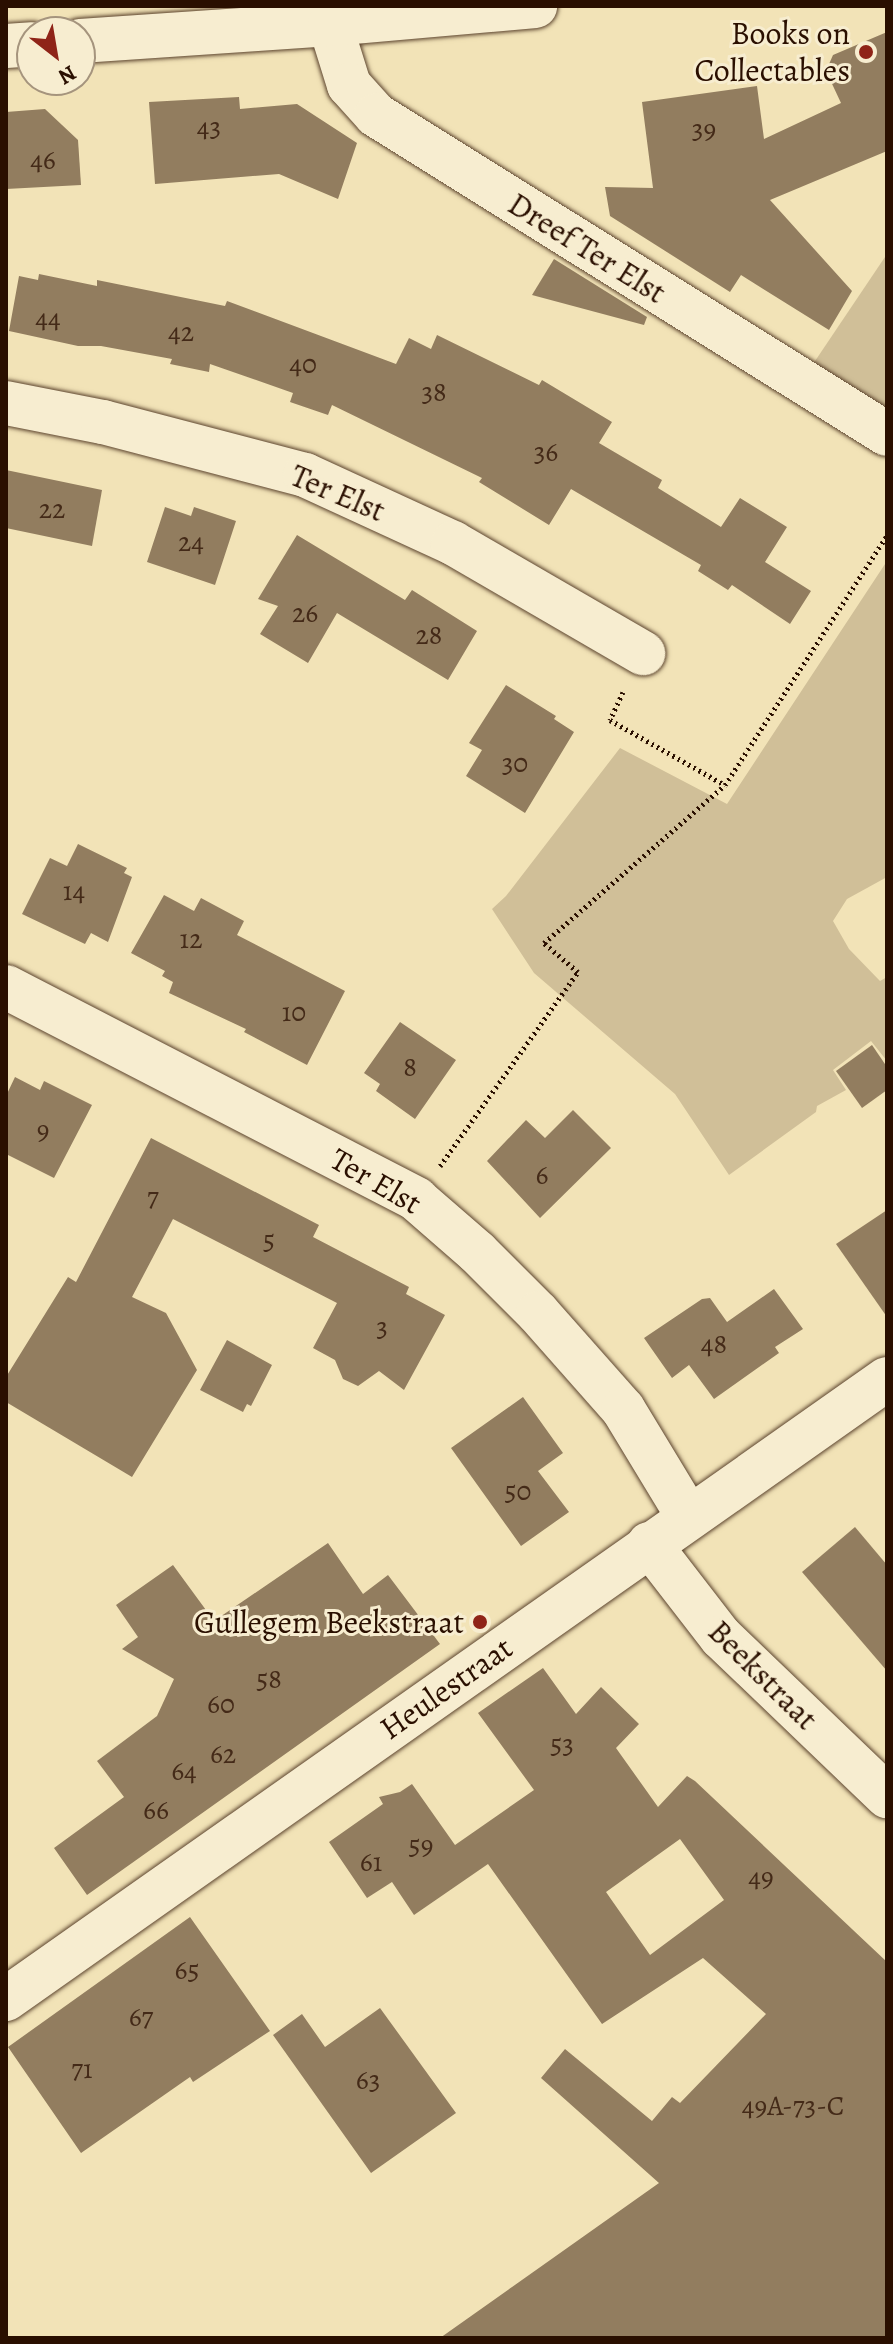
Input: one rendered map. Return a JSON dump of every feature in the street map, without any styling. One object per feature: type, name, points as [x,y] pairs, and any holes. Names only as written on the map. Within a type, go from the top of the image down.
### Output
[{"type":"street","points":[[96,40],[535,6]]},
{"type":"street","name":"Dreef Ter Elst","points":[[330,24],[349,85],[376,115],[887,434]]},
{"type":"street","name":"Ter Elst","points":[[6,403],[103,422],[305,475],[453,543],[643,653]]},
{"type":"street","name":"Ter Elst","points":[[6,987],[416,1199],[477,1252],[538,1313],[623,1409],[689,1518]]},
{"type":"street","name":"Heulestraat","points":[[6,1999],[887,1379]]},
{"type":"street","name":"Beekstraat","points":[[649,1544],[721,1637],[887,1796]]},
{"type":"path","points":[[416,1199],[578,972],[544,943],[725,785],[887,536]]},
{"type":"path","points":[[643,653],[610,720],[725,785]]},
{"type":"shaded area","points":[[887,254],[887,412],[811,367]]},
{"type":"shaded area","points":[[887,561],[887,877],[847,899],[833,921],[849,949],[880,981],[887,977],[887,1061],[871,1041],[833,1070],[846,1090],[817,1106],[816,1112],[729,1175],[675,1094],[534,973],[492,909],[506,896],[620,748],[727,804]]},
{"type":"building","points":[[887,32],[887,151],[770,200],[852,291],[829,330],[741,275],[730,292],[610,216],[605,187],[653,188],[642,102],[757,86],[764,139],[841,103],[826,71],[833,55]]},
{"type":"building","points":[[239,97],[240,109],[297,104],[357,143],[338,199],[279,174],[155,184],[149,102]]},
{"type":"building","points":[[45,109],[78,140],[81,185],[6,189],[6,112]]},
{"type":"building","points":[[554,259],[647,317],[644,325],[532,295]]},
{"type":"building","points":[[39,274],[97,286],[97,280],[225,306],[227,301],[396,364],[409,338],[431,349],[437,335],[539,385],[542,380],[612,422],[599,443],[662,480],[658,488],[721,527],[740,498],[787,527],[765,562],[811,591],[790,624],[732,585],[728,590],[698,571],[701,565],[571,489],[549,525],[479,482],[482,478],[332,405],[328,415],[290,402],[293,393],[210,364],[209,372],[170,364],[172,359],[101,346],[78,346],[9,331],[19,276],[38,280]]},
{"type":"building","points":[[6,470],[102,490],[92,546],[6,528]]},
{"type":"building","points":[[165,507],[191,516],[194,507],[236,521],[215,585],[147,562]]},
{"type":"building","points":[[297,535],[405,600],[412,590],[477,631],[448,680],[337,613],[308,663],[260,634],[278,606],[258,599]]},
{"type":"building","points":[[506,685],[556,716],[554,719],[574,732],[525,813],[466,776],[482,750],[469,743]]},
{"type":"building","points":[[78,844],[127,868],[124,873],[132,877],[108,942],[91,933],[85,944],[22,914],[50,858],[67,866]]},
{"type":"building","points":[[164,895],[194,911],[201,898],[244,921],[237,935],[345,991],[307,1065],[244,1032],[246,1029],[169,993],[173,982],[162,976],[165,971],[131,953]]},
{"type":"building","points":[[400,1022],[456,1060],[415,1119],[376,1091],[380,1084],[364,1073]]},
{"type":"building","points":[[872,1045],[887,1067],[887,1090],[862,1108],[836,1071]]},
{"type":"building","points":[[15,1077],[40,1090],[44,1081],[92,1105],[54,1178],[6,1154],[6,1096]]},
{"type":"building","points":[[573,1110],[611,1148],[540,1218],[487,1161],[526,1120],[545,1138]]},
{"type":"building","points":[[151,1138],[319,1225],[313,1237],[409,1287],[406,1294],[445,1315],[404,1390],[379,1371],[358,1386],[343,1379],[335,1360],[313,1348],[337,1303],[173,1219],[132,1297],[166,1313],[197,1370],[132,1477],[6,1402],[6,1377],[68,1277],[76,1282]]},
{"type":"building","points":[[887,1210],[887,1317],[836,1244]]},
{"type":"building","points":[[774,1289],[803,1329],[775,1347],[779,1353],[714,1399],[689,1365],[672,1378],[644,1338],[702,1299],[710,1298],[727,1322]]},
{"type":"building","points":[[227,1340],[272,1365],[251,1406],[247,1404],[243,1412],[200,1390]]},
{"type":"building","points":[[523,1397],[563,1453],[538,1471],[569,1512],[521,1546],[451,1448]]},
{"type":"building","points":[[855,1527],[887,1565],[887,1671],[802,1572]]},
{"type":"building","points":[[328,1543],[363,1594],[388,1575],[440,1644],[87,1895],[54,1848],[124,1797],[97,1761],[157,1716],[174,1679],[122,1649],[138,1637],[116,1605],[173,1565],[214,1621]]},
{"type":"building","points":[[543,1668],[576,1714],[601,1687],[639,1724],[616,1748],[658,1807],[687,1776],[695,1781],[887,1962],[887,2338],[440,2338],[659,2183],[541,2078],[565,2049],[652,2121],[672,2097],[680,2103],[766,2014],[703,1958],[602,2024],[488,1864],[414,1915],[392,1882],[367,1898],[329,1842],[383,1804],[379,1797],[400,1792],[412,1784],[455,1845],[534,1790],[478,1713]],"holes":[[[680,1839],[724,1900],[650,1955],[606,1892]]]},
{"type":"building","points":[[190,1917],[270,2031],[193,2082],[190,2077],[81,2153],[8,2047]]},
{"type":"building","points":[[380,2008],[456,2113],[371,2173],[273,2035],[302,2014],[325,2047]]},
{"type":"place","name":"Books on Collectables","points":[[866,52]]},
{"type":"place","name":"Gullegem Beekstraat","points":[[480,1622]]}]
